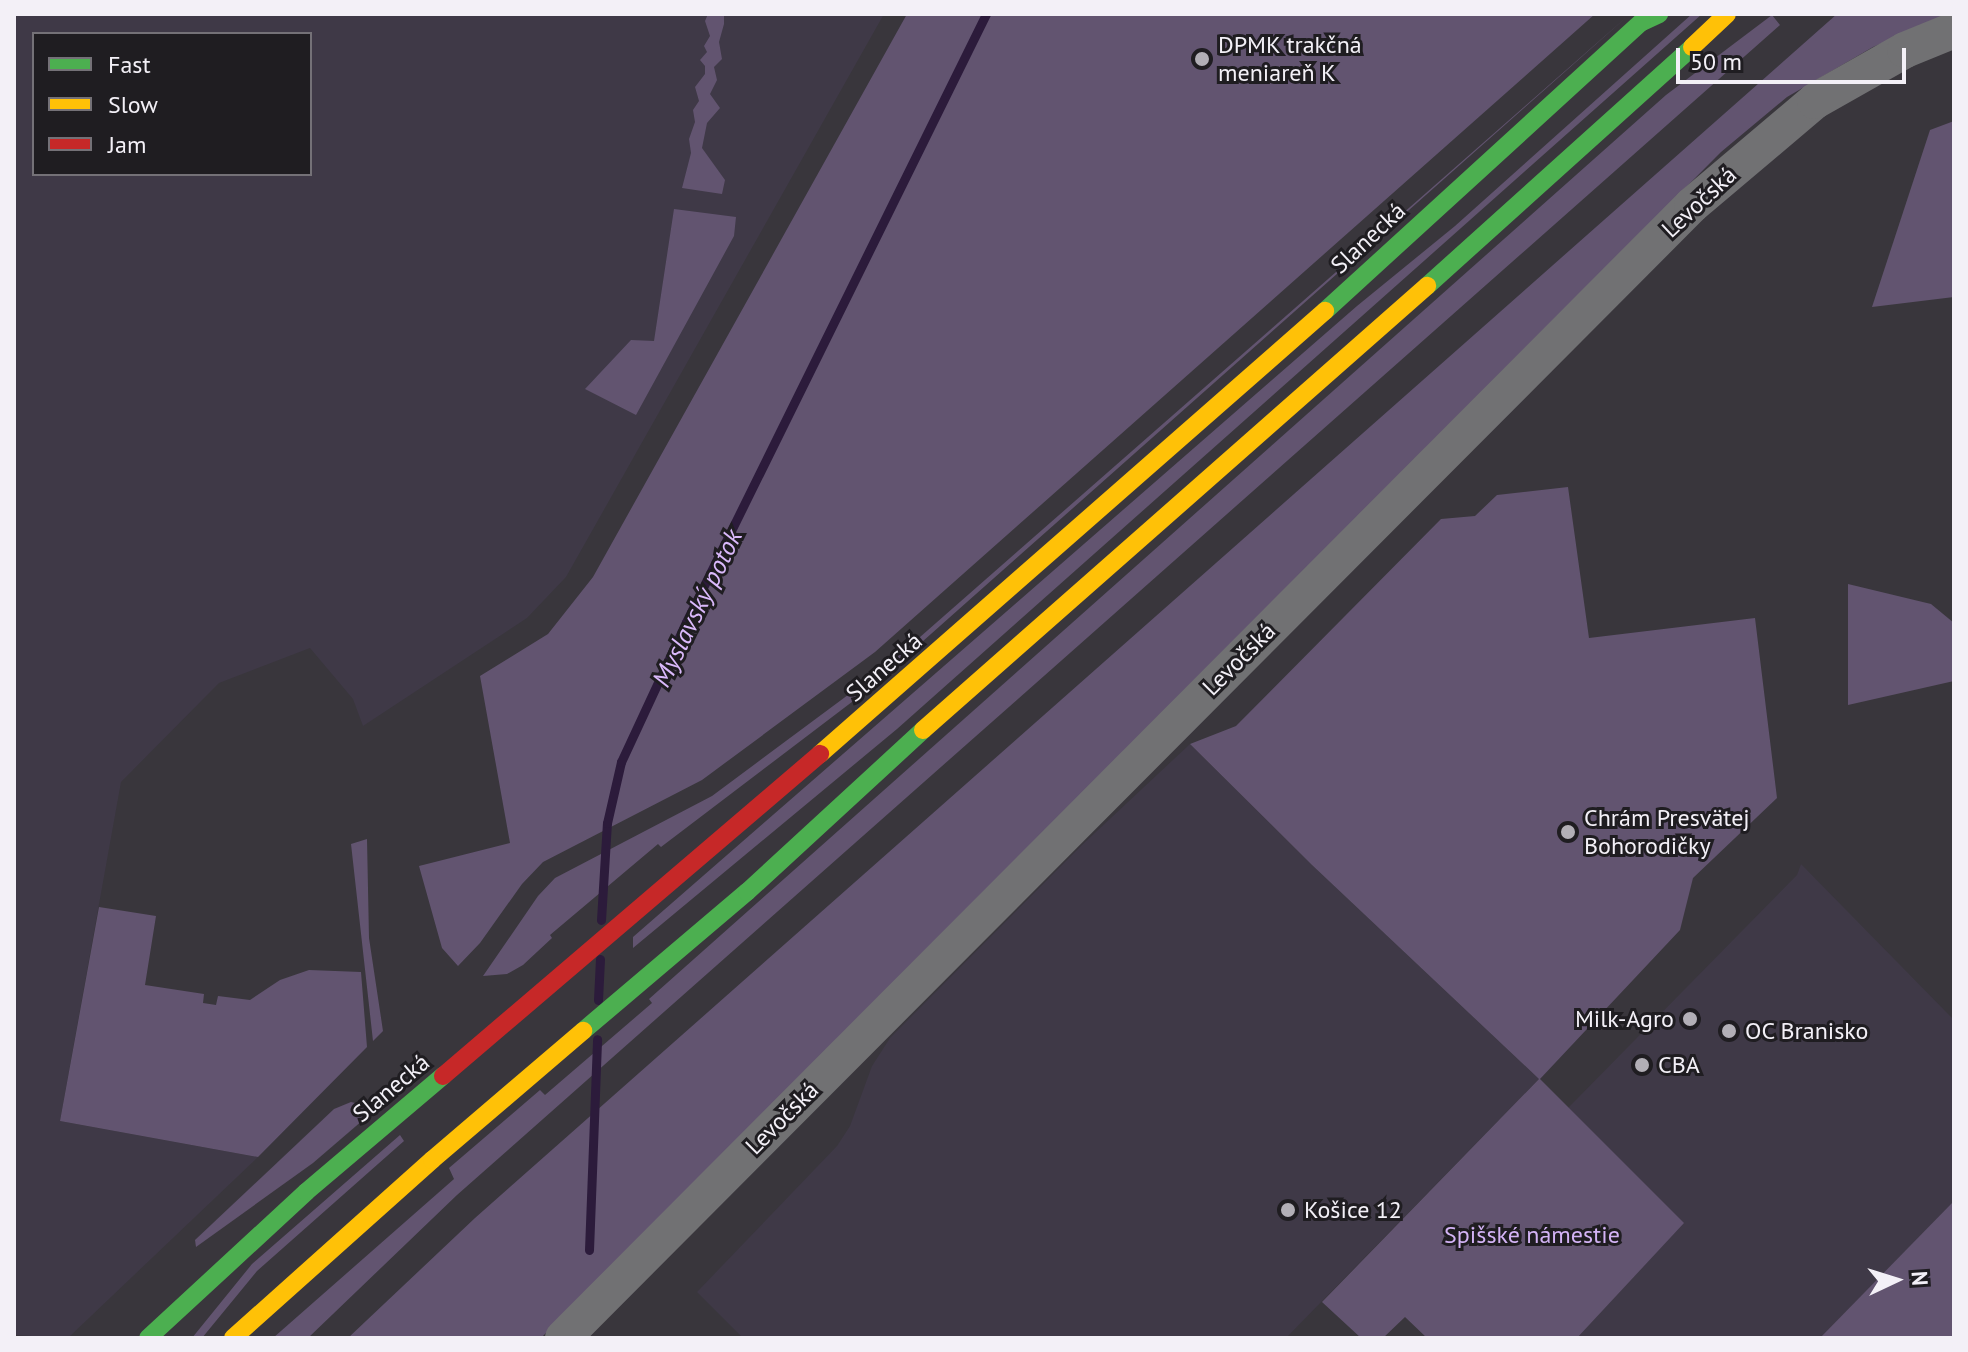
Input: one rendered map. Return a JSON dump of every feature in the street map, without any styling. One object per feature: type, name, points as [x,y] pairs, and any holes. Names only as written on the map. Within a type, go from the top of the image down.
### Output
[{"type":"main road","points":[[233,1338],[346,1234],[631,990],[1576,155],[1727,14]]},
{"type":"main road","name":"Slanecká","points":[[148,1338],[306,1192],[868,713],[1345,293],[1650,17]]},
{"type":"street","name":"Levočská","points":[[563,1338],[1692,205],[1815,101],[1905,50],[1954,30]]},
{"type":"shaded area","points":[[14,14],[884,14],[566,577],[527,618],[363,726],[353,699],[310,648],[219,683],[121,782],[60,1121],[258,1157],[68,1338],[14,1335]]},
{"type":"shaded area","points":[[1190,744],[1312,865],[1539,1079],[1286,1338],[743,1338],[697,1292],[837,1146],[850,1126],[872,1066],[890,1038],[1082,845]]},
{"type":"shaded area","points":[[1801,864],[1954,1020],[1954,1203],[1821,1338],[1577,1338],[1683,1223],[1568,1108],[1797,875]]},
{"type":"green space","points":[[708,14],[724,14],[724,24],[719,42],[722,59],[714,67],[717,80],[710,94],[720,108],[707,123],[702,148],[725,180],[722,194],[682,188],[691,153],[689,139],[695,122],[693,110],[699,101],[695,87],[705,74],[705,66],[700,60],[707,52],[704,46],[710,36],[705,21]]},
{"type":"green space","points":[[907,14],[1595,14],[875,652],[702,780],[543,862],[522,884],[480,943],[458,966],[442,948],[419,866],[510,843],[480,676],[548,634],[593,577]]},
{"type":"green space","points":[[1630,14],[869,689],[661,847],[658,844],[550,935],[552,938],[523,965],[507,974],[483,976],[538,896],[555,878],[712,796],[887,666]]},
{"type":"green space","points":[[1692,14],[1702,14],[897,729],[633,948],[633,937],[1357,306],[1455,226]]},
{"type":"green space","points":[[1837,14],[1948,14],[1873,47],[1787,97],[1721,152],[541,1338],[348,1338],[475,1218]]},
{"type":"green space","points":[[1772,15],[1780,25],[457,1195],[308,1338],[273,1338],[454,1179],[449,1168],[540,1090],[545,1095],[652,1003],[649,999],[1666,95]]},
{"type":"green space","points":[[1954,121],[1954,297],[1872,307],[1930,130]]},
{"type":"green space","points":[[674,209],[736,217],[734,236],[636,415],[585,389],[631,340],[654,341]]},
{"type":"green space","name":"Spišské námestie","points":[[1568,487],[1589,638],[1755,618],[1777,798],[1693,878],[1680,930],[1540,1079],[1684,1223],[1577,1338],[1427,1338],[1405,1317],[1383,1338],[1361,1338],[1322,1302],[1539,1079],[1312,865],[1190,744],[1236,726],[1441,519],[1475,516],[1497,495]]},
{"type":"green space","points":[[1848,584],[1931,604],[1954,623],[1954,681],[1848,705]]},
{"type":"green space","points":[[367,839],[369,938],[383,1031],[373,1041],[351,844]]},
{"type":"green space","points":[[99,907],[156,916],[145,985],[204,994],[203,1003],[216,1005],[218,996],[250,1000],[280,980],[309,970],[361,972],[367,1047],[258,1157],[60,1121]]},
{"type":"green space","points":[[351,1102],[377,1108],[313,1163],[196,1247],[195,1240],[334,1109]]},
{"type":"green space","points":[[400,1135],[404,1141],[257,1271],[202,1338],[192,1338],[252,1264]]},
{"type":"green space","points":[[1954,1201],[1954,1338],[1820,1338]]},
{"type":"waterway","name":"Myslavský potok","points":[[601,920],[607,823],[621,762],[686,622],[986,14]]},
{"type":"waterway","name":"Myslavský potok","points":[[598,1000],[600,959]]},
{"type":"waterway","name":"Myslavský potok","points":[[589,1250],[597,1039]]},
{"type":"traffic: fast","points":[[1642,22],[1659,14]]},
{"type":"traffic: fast","points":[[1325,311],[1642,22]]},
{"type":"traffic: fast","points":[[1427,286],[1692,47]]},
{"type":"traffic: fast","points":[[583,1031],[747,892],[923,730]]},
{"type":"traffic: fast","points":[[148,1338],[306,1192],[443,1076]]},
{"type":"traffic: slow","points":[[1692,47],[1727,14]]},
{"type":"traffic: slow","points":[[923,730],[1427,286]]},
{"type":"traffic: slow","points":[[820,754],[1325,311]]},
{"type":"traffic: slow","points":[[233,1338],[432,1160],[583,1031]]},
{"type":"traffic: jam","points":[[443,1076],[820,754]]},
{"type":"place","name":"DPMK trakčná meniareň K","points":[[1202,59]]},
{"type":"place","name":"Chrám Presvätej Bohorodičky","points":[[1568,832]]},
{"type":"place","name":"Milk-Agro","points":[[1690,1019]]},
{"type":"place","name":"OC Branisko","points":[[1729,1031]]},
{"type":"place","name":"CBA","points":[[1642,1065]]},
{"type":"place","name":"Košice 12","points":[[1288,1210]]}]
